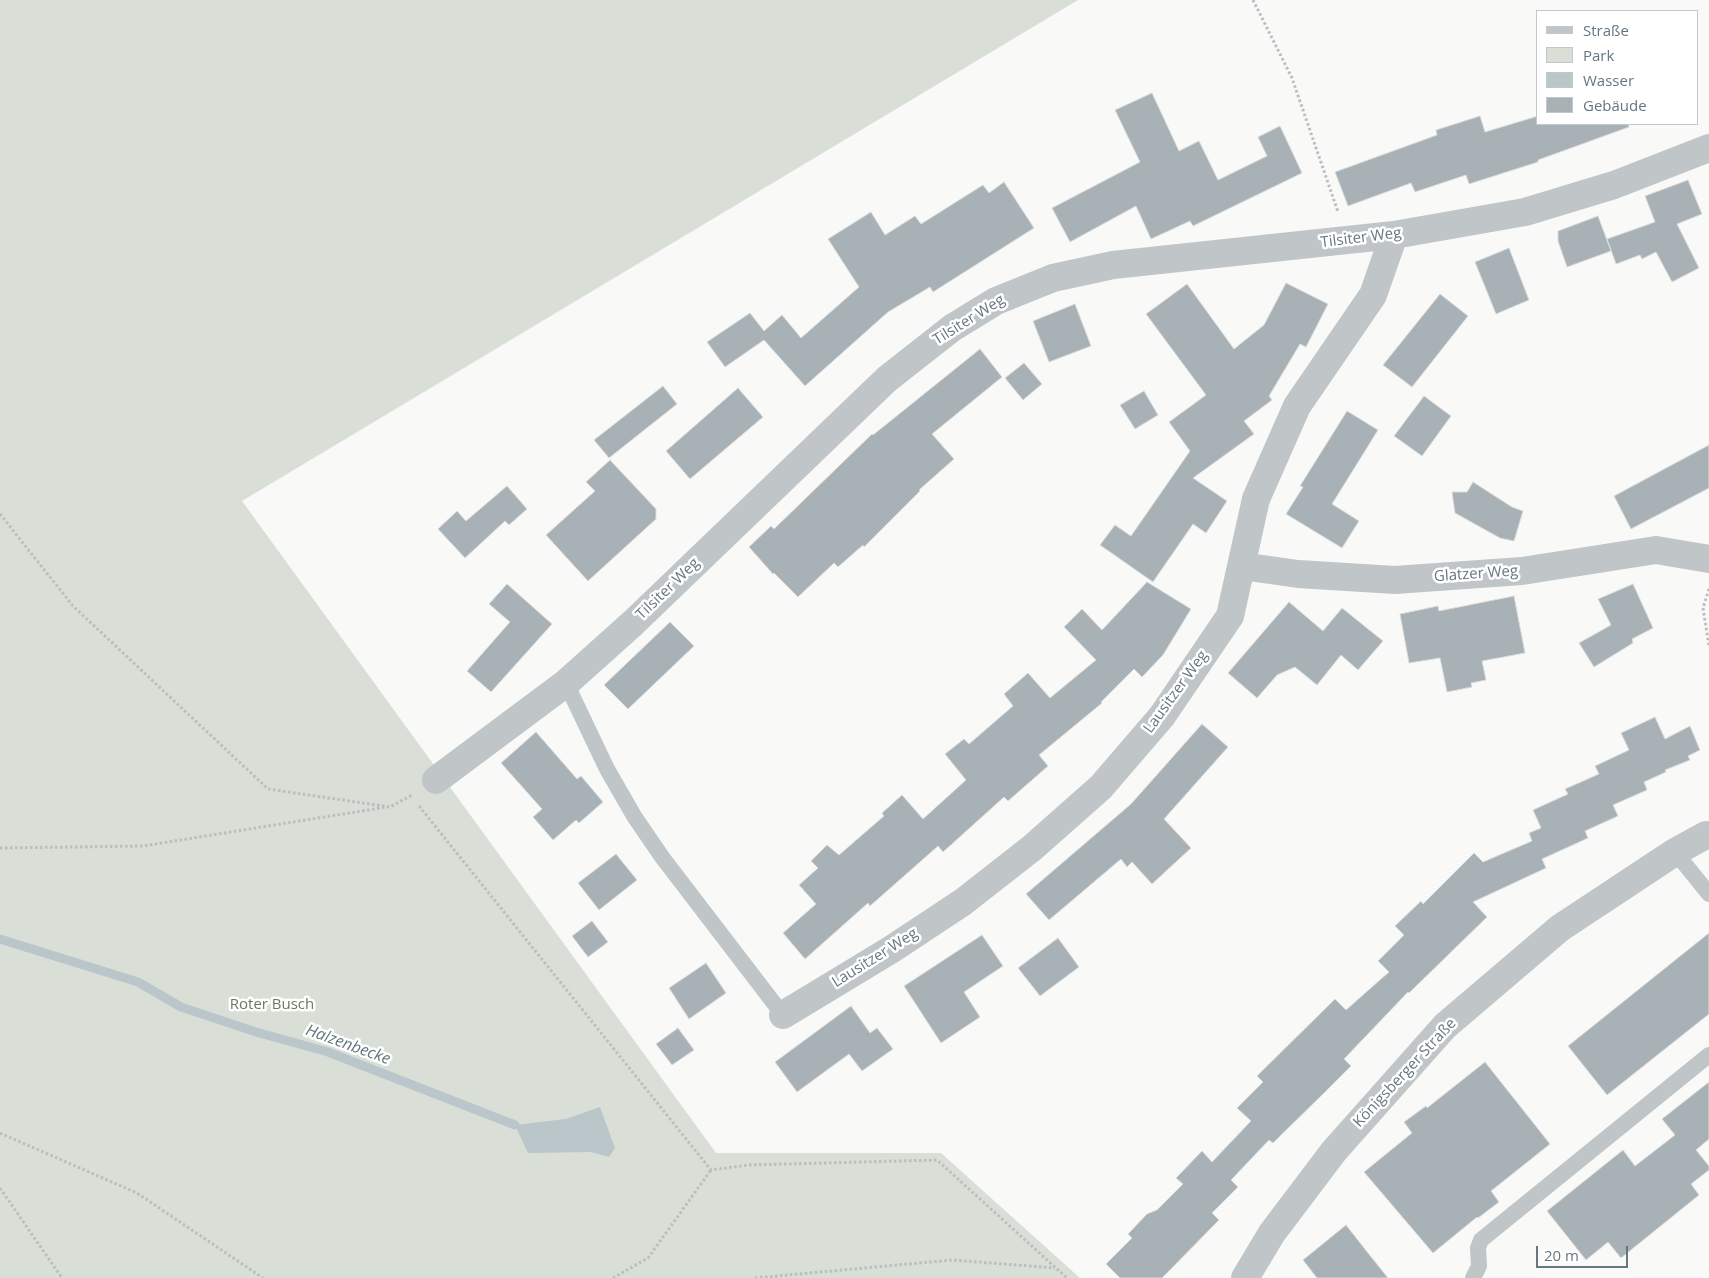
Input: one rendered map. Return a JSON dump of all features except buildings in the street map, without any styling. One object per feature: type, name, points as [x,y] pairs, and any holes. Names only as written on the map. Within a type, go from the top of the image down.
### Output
[{"type":"street","name":"Tilsiter Weg","points":[[436,780],[566,682],[632,622],[887,379],[952,328],[996,301],[1053,278],[1113,265],[1394,235],[1525,212],[1614,185],[1709,148]]},
{"type":"street","name":"Lausitzer Weg","points":[[783,1015],[892,949],[964,902],[1032,848],[1101,786],[1162,716],[1230,616],[1256,499],[1297,406],[1373,294],[1394,235]]},
{"type":"street","name":"Glatzer Weg","points":[[1242,566],[1298,574],[1396,580],[1522,571],[1656,550],[1709,559]]},
{"type":"street","name":"Königsberger Straße","points":[[1246,1278],[1272,1233],[1334,1151],[1445,1026],[1560,928],[1675,852],[1706,835]]},
{"type":"lane","points":[[566,682],[607,770],[634,816],[662,857],[783,1015]]},
{"type":"lane","points":[[1675,852],[1709,894]]},
{"type":"lane","points":[[1473,1278],[1479,1266],[1478,1248],[1481,1240],[1709,1055]]},
{"type":"path","points":[[1253,0],[1292,78],[1348,240]]},
{"type":"path","points":[[0,514],[73,606],[268,789],[390,807]]},
{"type":"path","points":[[1709,589],[1703,608],[1709,646]]},
{"type":"path","points":[[0,848],[143,846],[390,807],[436,780]]},
{"type":"path","points":[[411,796],[712,1170]]},
{"type":"path","points":[[0,1133],[138,1193],[263,1278]]},
{"type":"path","points":[[612,1278],[648,1258],[712,1170],[748,1165],[937,1160],[1067,1278]]},
{"type":"path","points":[[0,1188],[62,1278]]},
{"type":"path","points":[[755,1278],[952,1260],[1056,1268]]},
{"type":"green space","name":"Roter Busch","points":[[0,0],[1078,0],[242,501],[716,1153],[941,1153],[1080,1278],[0,1278]]},
{"type":"water","points":[[600,1107],[615,1148],[609,1157],[591,1152],[528,1153],[515,1125],[566,1119]]},
{"type":"waterway","name":"Halzenbecke","points":[[0,939],[138,982],[181,1007],[256,1032],[328,1052],[515,1125]]}]
